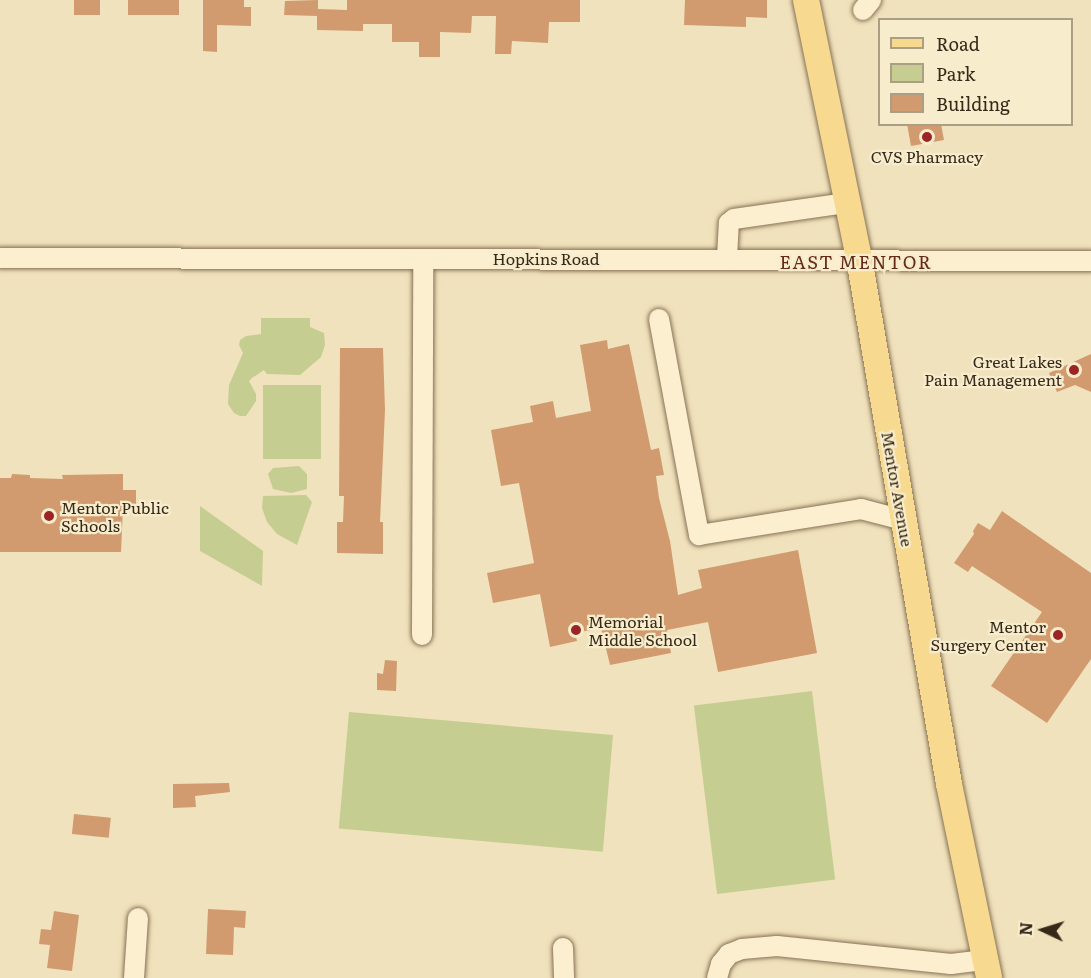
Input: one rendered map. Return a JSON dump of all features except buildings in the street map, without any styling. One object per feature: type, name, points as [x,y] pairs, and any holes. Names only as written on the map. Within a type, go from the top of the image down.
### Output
[{"type":"main road","name":"Mentor Avenue","points":[[806,0],[859,258],[949,784],[987,969]]},
{"type":"street","points":[[727,258],[729,223],[734,219],[847,203]]},
{"type":"street","name":"Hopkins Road","points":[[0,258],[859,258],[1086,264]]},
{"type":"street","points":[[422,635],[423,259]]},
{"type":"street","points":[[659,319],[699,535],[861,509],[903,520]]},
{"type":"street","points":[[134,978],[138,918]]},
{"type":"street","points":[[717,978],[721,964],[729,954],[742,949],[777,946],[904,969],[987,969]]},
{"type":"street","points":[[563,948],[564,978]]},
{"type":"green space","points":[[261,318],[310,318],[310,327],[324,333],[325,345],[321,357],[300,375],[267,374],[264,370],[252,378],[249,381],[256,394],[256,401],[246,416],[240,416],[234,413],[228,404],[229,385],[243,353],[239,345],[240,340],[246,336],[261,334]]},
{"type":"green space","points":[[263,385],[321,385],[321,459],[263,459]]},
{"type":"green space","points":[[299,466],[307,474],[307,489],[291,493],[273,489],[268,474],[273,468]]},
{"type":"green space","points":[[306,495],[312,502],[297,545],[277,534],[267,522],[262,508],[263,496]]},
{"type":"green space","points":[[200,506],[263,551],[262,586],[200,551]]},
{"type":"green space","points":[[812,691],[835,880],[717,894],[694,706]]},
{"type":"green space","points":[[349,712],[613,735],[603,852],[339,829]]},
{"type":"place","name":"CVS Pharmacy","points":[[927,137]]},
{"type":"place","name":"Great Lakes Pain Management","points":[[1074,370]]},
{"type":"place","name":"Mentor Public Schools","points":[[49,516]]},
{"type":"place","name":"Memorial Middle School","points":[[576,630]]},
{"type":"place","name":"Mentor Surgery Center","points":[[1058,635]]},
{"type":"district","name":"EAST MENTOR","points":[[856,262]]}]
